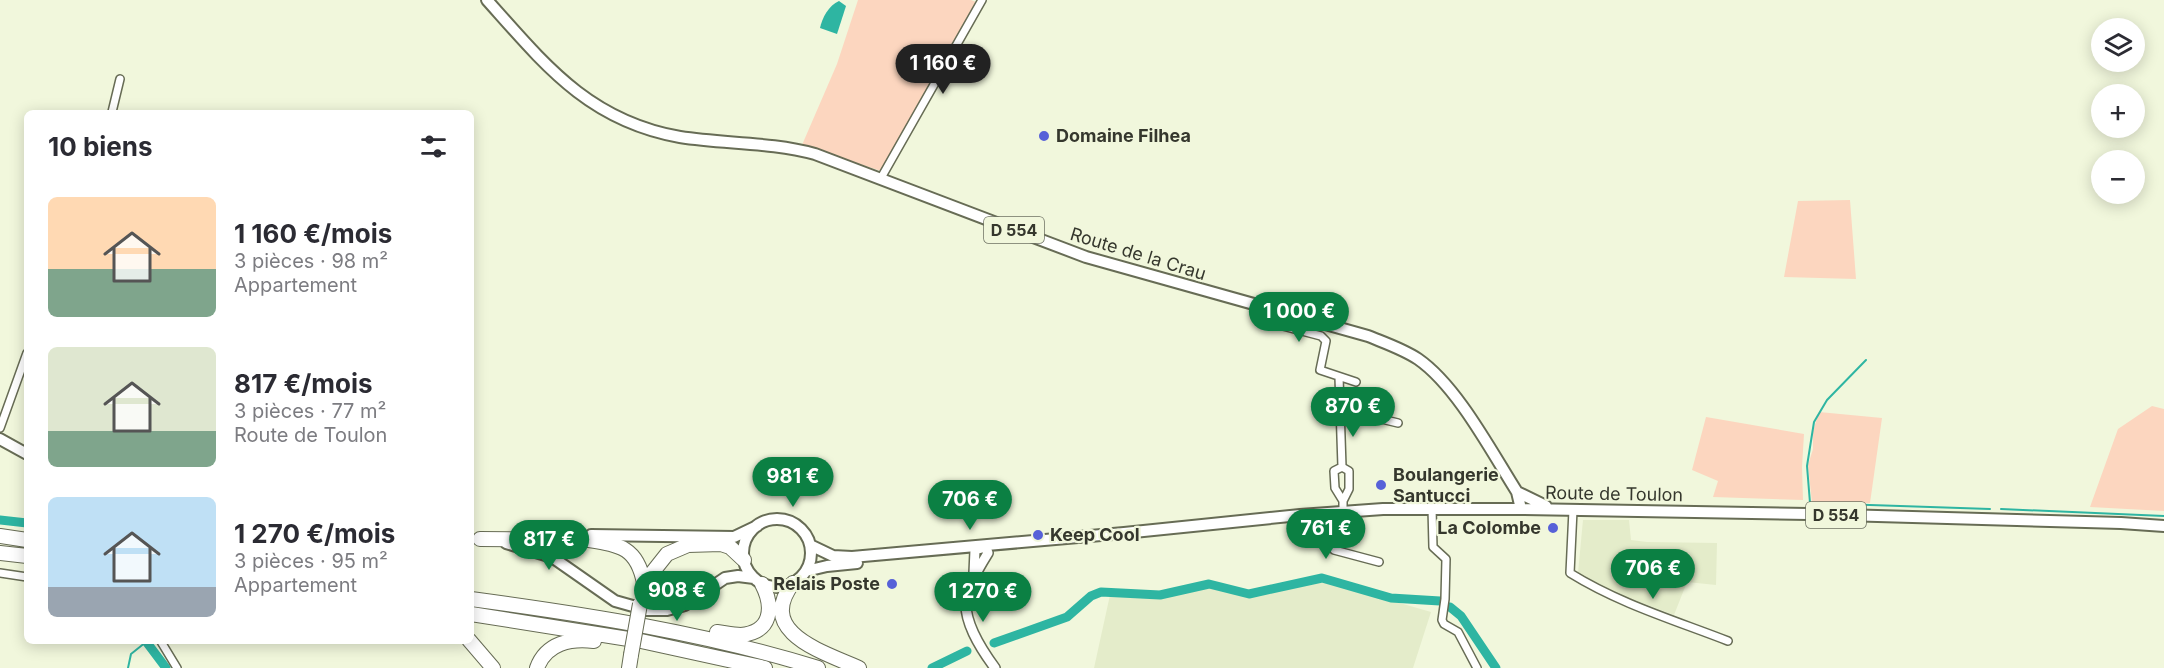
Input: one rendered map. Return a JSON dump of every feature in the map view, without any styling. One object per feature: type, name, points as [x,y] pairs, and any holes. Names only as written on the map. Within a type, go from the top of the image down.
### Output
[{"type":"highway","points":[[0,536],[24,540]]},
{"type":"highway","points":[[474,537],[589,540],[606,543],[631,554],[638,562],[644,583]]},
{"type":"highway","points":[[629,663],[644,583],[651,564],[663,551],[686,540],[698,538]]},
{"type":"highway","points":[[644,583],[668,554],[688,545],[721,544],[730,547],[744,560]]},
{"type":"highway","points":[[0,553],[24,556]]},
{"type":"highway","points":[[474,591],[584,607],[738,635],[758,630],[769,615],[769,597],[758,581]]},
{"type":"highway","points":[[793,583],[784,595],[781,607],[783,621],[788,628],[800,640],[859,668]]},
{"type":"highway","points":[[474,599],[672,630],[818,668]]},
{"type":"highway","points":[[474,614],[641,641],[765,668]]},
{"type":"highway","points":[[537,668],[544,655],[556,645],[577,640],[614,643],[737,668]]},
{"type":"highway","points":[[472,644],[493,668]]},
{"type":"main road","name":"Route de la Crau","points":[[487,0],[556,75],[592,104],[646,129],[680,137],[792,148],[830,158],[1076,254],[1368,336],[1399,348],[1419,360],[1448,385],[1517,492],[1521,509]]},
{"type":"main road","points":[[0,439],[24,452]]},
{"type":"main road","points":[[1517,492],[1552,509]]},
{"type":"main road","name":"Route de Toulon","points":[[806,571],[827,566],[1339,509],[1552,509],[2164,524]]},
{"type":"main road","points":[[778,520],[798,527],[810,545],[806,571],[793,583],[783,587],[772,587],[738,576],[725,578],[685,604],[667,610],[647,610],[615,602],[552,557],[520,546],[474,537],[734,537],[767,521],[778,520]]},
{"type":"main road","points":[[757,526],[745,541],[744,560],[747,570],[758,581]]},
{"type":"main road","name":"Route de Toulon","points":[[810,545],[833,556],[852,557],[980,549],[1005,543],[1108,535]]},
{"type":"street","points":[[881,178],[982,0]]},
{"type":"street","points":[[112,110],[120,79]]},
{"type":"street","points":[[1264,308],[1262,318],[1264,321],[1321,336],[1326,341],[1320,370],[1356,382]]},
{"type":"street","points":[[0,428],[24,361]]},
{"type":"street","points":[[1339,377],[1342,467]]},
{"type":"street","points":[[1340,409],[1398,423]]},
{"type":"street","points":[[1339,509],[1334,471],[1342,467]]},
{"type":"street","points":[[1342,467],[1348,471],[1349,489],[1339,509],[1329,540],[1334,550],[1379,562]]},
{"type":"street","points":[[1432,508],[1433,547],[1446,556],[1442,620],[1444,624],[1458,632],[1477,668]]},
{"type":"street","points":[[1573,510],[1570,573],[1598,590],[1645,611],[1728,641]]},
{"type":"street","points":[[980,549],[966,597],[969,627],[995,668]]},
{"type":"street","points":[[0,573],[24,577]]},
{"type":"street","points":[[162,644],[177,668]]},
{"type":"shaded area","points":[[858,0],[971,0],[976,2],[881,171],[802,145],[837,64]]},
{"type":"shaded area","points":[[1850,200],[1856,279],[1784,277],[1798,201]]},
{"type":"shaded area","points":[[2152,406],[2164,409],[2164,511],[2090,507],[2118,429]]},
{"type":"shaded area","points":[[1819,412],[1882,418],[1870,503],[1812,503],[1808,465],[1813,449],[1813,431]]},
{"type":"shaded area","points":[[1706,417],[1804,434],[1803,500],[1713,497],[1718,481],[1692,470]]},
{"type":"shaded area","points":[[1583,520],[1629,520],[1631,540],[1717,543],[1716,585],[1687,582],[1674,615],[1608,590],[1578,573]]},
{"type":"shaded area","points":[[1320,580],[1431,612],[1413,668],[1094,668],[1110,595],[1161,597],[1211,587],[1249,596]]},
{"type":"water","points":[[839,1],[846,6],[837,34],[820,28],[826,12]]},
{"type":"waterway","points":[[1866,360],[1827,400],[1814,422],[1807,466],[1810,503],[1990,509]]},
{"type":"waterway","points":[[2001,509],[2164,516]]},
{"type":"waterway","points":[[0,520],[24,523]]},
{"type":"waterway","points":[[994,643],[1067,617],[1091,596],[1101,592],[1160,595],[1209,584],[1249,594],[1322,578],[1391,598],[1440,601]]},
{"type":"waterway","points":[[1450,607],[1461,616],[1496,668]]},
{"type":"waterway","points":[[128,668],[131,654],[144,644]]},
{"type":"waterway","points":[[148,644],[166,668]]},
{"type":"waterway","points":[[932,668],[967,651]]},
{"type":"place","name":"Domaine Filhea","points":[[1044,136]]},
{"type":"place","name":"Boulangerie Santucci","points":[[1381,485]]},
{"type":"place","name":"La Colombe","points":[[1553,528]]},
{"type":"place","name":"Keep Cool","points":[[1038,535]]},
{"type":"place","name":"Relais Poste","points":[[892,584]]}]
